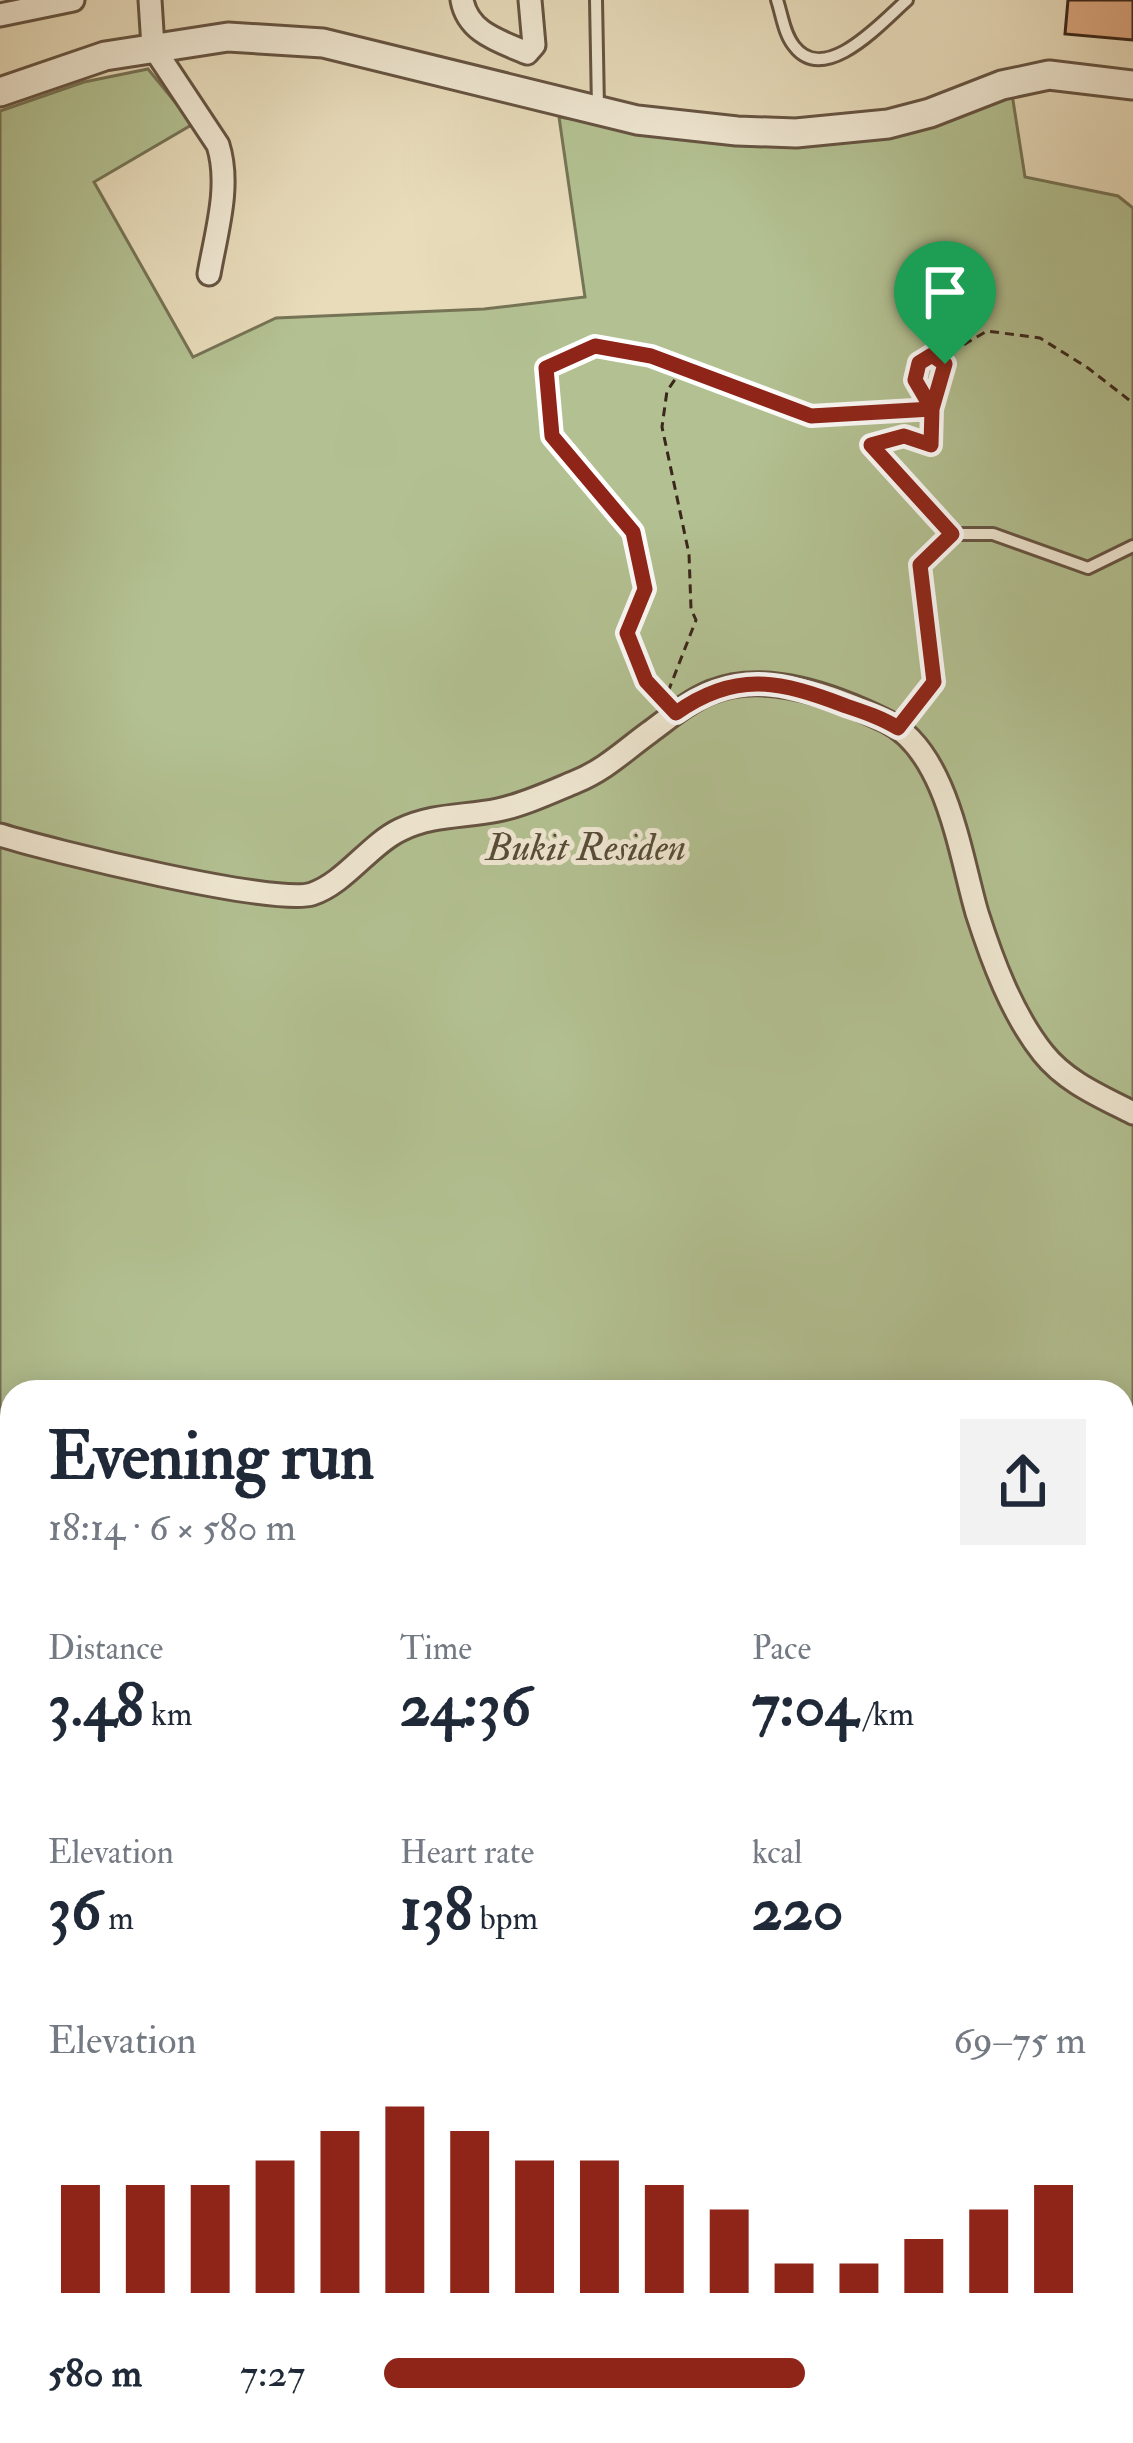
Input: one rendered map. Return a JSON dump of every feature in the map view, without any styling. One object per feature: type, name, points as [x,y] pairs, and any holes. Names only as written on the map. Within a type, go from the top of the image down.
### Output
[{"type":"street","points":[[0,15],[73,0]]},
{"type":"street","points":[[151,0],[153,47],[218,145],[223,160],[209,274]]},
{"type":"street","points":[[462,0],[464,11],[485,34],[527,53],[534,45],[530,0]]},
{"type":"street","points":[[0,92],[105,56],[228,37],[323,44],[598,111],[707,129],[796,133],[888,124],[1002,85],[1049,75],[1133,85]]},
{"type":"street","points":[[0,835],[46,850],[192,880],[288,896],[311,894],[412,824],[498,810],[601,771],[715,690],[739,684],[777,684],[898,728],[939,783],[978,916],[1004,985],[1032,1037],[1060,1072],[1133,1113]]},
{"type":"lane","points":[[596,0],[598,111]]},
{"type":"lane","points":[[777,0],[790,42],[802,55],[825,60],[850,50],[907,0]]},
{"type":"lane","points":[[898,728],[934,682],[920,565],[952,534],[993,534],[1088,568],[1133,546]]},
{"type":"path","points":[[952,534],[871,445],[904,436],[931,445],[932,409],[948,355],[987,331],[1040,338],[1133,403]]},
{"type":"path","points":[[684,367],[667,391],[662,427],[689,554],[691,609],[696,620],[664,701],[646,681],[627,633],[645,589],[633,532],[552,436],[546,368],[595,346],[651,356],[684,367],[811,416],[932,409]]},
{"type":"path","points":[[932,409],[915,380],[919,363],[932,355],[945,364]]},
{"type":"green space","name":"Bukit Residen","points":[[148,69],[193,124],[94,182],[193,357],[276,318],[484,309],[585,297],[559,117],[690,138],[974,111],[1012,94],[1025,177],[1118,196],[1133,208],[1133,1380],[0,1380],[0,111],[84,82]]},
{"type":"building","points":[[1068,0],[1133,0],[1133,40],[1065,34]]},
{"type":"route","points":[[945,364],[932,355],[919,363],[915,380],[932,409],[931,445],[904,436],[871,445],[952,534],[920,565],[934,682],[898,728],[777,684],[739,684],[715,690],[676,713],[646,681],[627,633],[645,589],[633,532],[552,436],[546,368],[595,346],[651,356],[811,416],[932,409],[945,364]]}]
